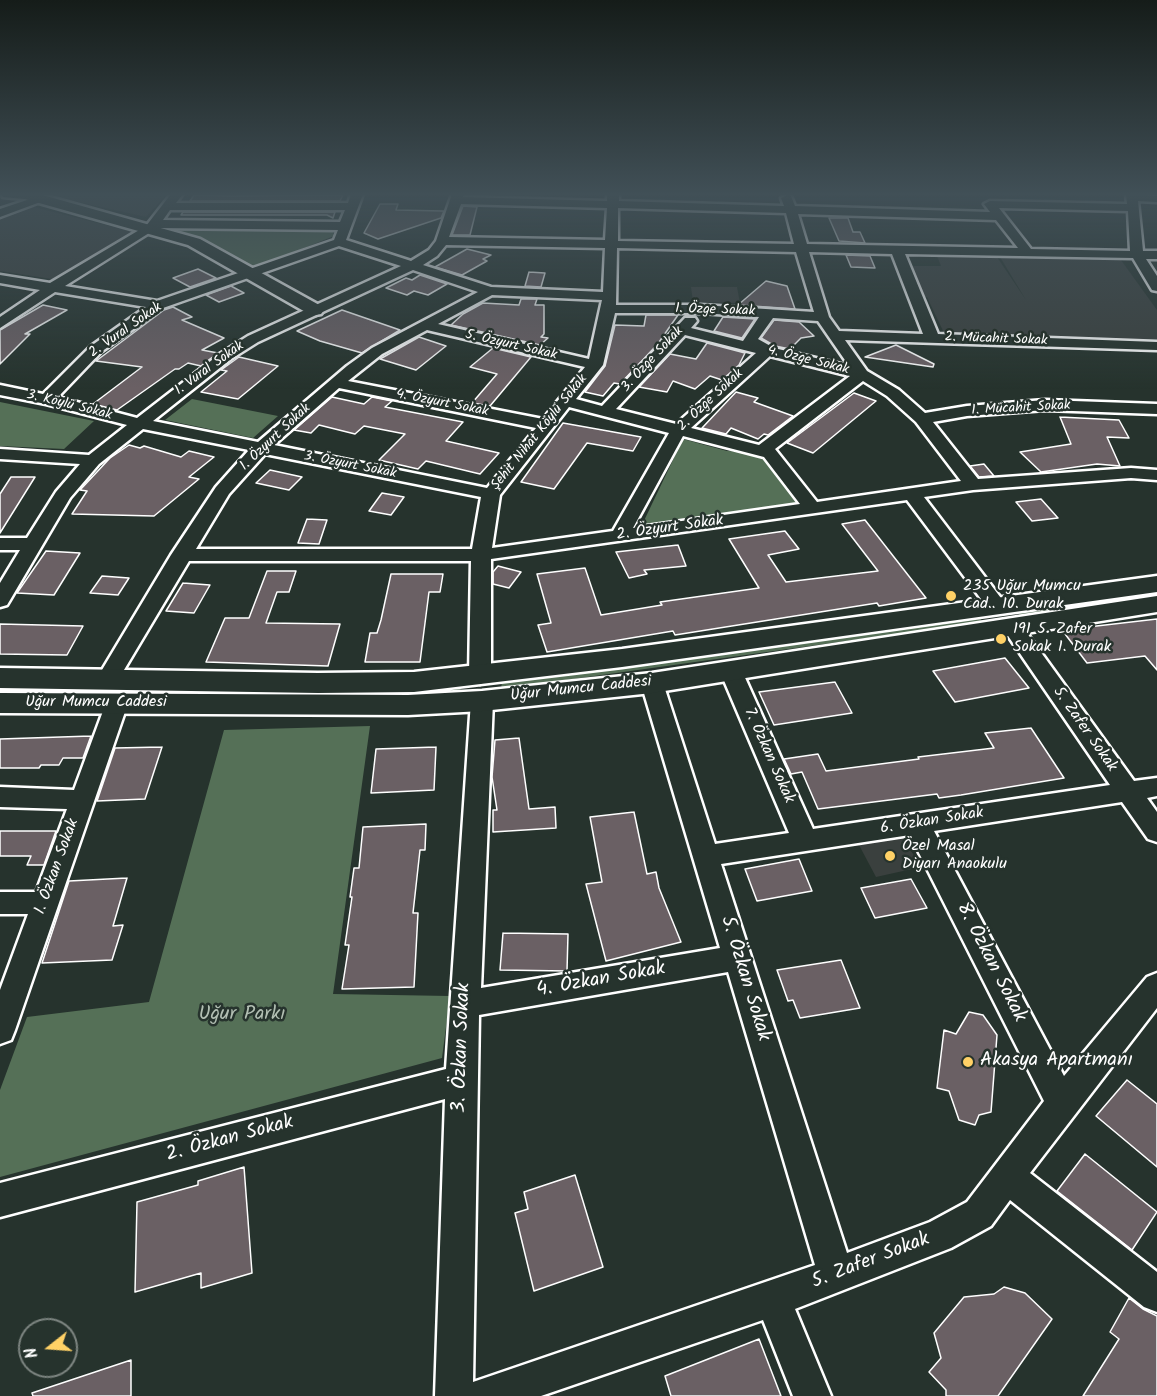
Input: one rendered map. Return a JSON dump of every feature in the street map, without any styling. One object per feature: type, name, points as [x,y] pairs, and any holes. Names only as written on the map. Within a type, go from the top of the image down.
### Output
[{"type":"street","points":[[0,324],[98,259]]},
{"type":"street","points":[[226,259],[315,310]]},
{"type":"street","name":"2. Vural Sokak","points":[[47,399],[96,349],[158,305],[291,259]]},
{"type":"street","points":[[395,259],[490,291]]},
{"type":"street","name":"1. Vural Sokak","points":[[0,600],[62,496],[93,460],[138,423],[226,356],[254,339],[423,259]]},
{"type":"street","name":"Şehit Nihat Köylü Sokak","points":[[481,688],[481,555],[491,494],[595,365],[609,302],[610,259]]},
{"type":"street","points":[[762,451],[862,374],[822,317],[805,259]]},
{"type":"street","points":[[901,259],[932,338]]},
{"type":"street","points":[[1140,259],[1157,287]]},
{"type":"street","points":[[0,279],[158,305]]},
{"type":"street","name":"1. Özge Sokak","points":[[490,291],[822,317]]},
{"type":"street","name":"1. Özyurt Sokak","points":[[112,691],[181,555],[222,491],[261,448],[377,351],[490,291]]},
{"type":"street","name":"3. Özge Sokak","points":[[605,412],[701,309]]},
{"type":"street","points":[[768,350],[750,340],[769,313]]},
{"type":"street","name":"5. Özyurt Sokak","points":[[426,326],[595,365]]},
{"type":"street","name":"4. Özge Sokak","points":[[681,330],[862,374],[893,393],[922,419],[973,485]]},
{"type":"street","name":"2. Mücahit Sokak","points":[[834,335],[1157,346]]},
{"type":"street","name":"2. Özge Sokak","points":[[619,536],[678,431],[768,350]]},
{"type":"street","name":"4. Özyurt Sokak","points":[[337,383],[548,424]]},
{"type":"street","name":"3. Köylü Sokak","points":[[0,390],[47,399],[138,423]]},
{"type":"street","points":[[567,402],[770,453],[813,509]]},
{"type":"street","name":"1. Mücahit Sokak","points":[[922,419],[967,411],[1045,405],[1157,409]]},
{"type":"street","name":"3. Özyurt Sokak","points":[[138,423],[491,494]]},
{"type":"street","points":[[0,454],[93,460]]},
{"type":"street","name":"2. Özyurt Sokak","points":[[181,555],[481,555],[973,485],[1120,474],[1157,474]]},
{"type":"street","name":"5. Zafer Sokak","points":[[911,493],[1004,616],[1157,832]]},
{"type":"street","points":[[0,544],[32,544]]},
{"type":"street","name":"Uğur Mumcu Caddesi","points":[[481,688],[652,683],[731,671],[1157,584]]},
{"type":"street","name":"Uğur Mumcu Caddesi","points":[[0,678],[112,691],[408,705],[622,658],[1004,616],[1157,604]]},
{"type":"street","name":"7. Özkan Sokak","points":[[731,671],[805,841]]},
{"type":"street","name":"5. Özkan Sokak","points":[[652,683],[836,1275]]},
{"type":"street","name":"3. Özkan Sokak","points":[[454,1396],[461,1080],[481,688]]},
{"type":"street","name":"Uğur Mumcu Caddesi","points":[[0,703],[112,691]]},
{"type":"street","name":"1. Özkan Sokak","points":[[0,1030],[82,800],[112,691]]},
{"type":"street","name":"6. Özkan Sokak","points":[[706,856],[1157,787]]},
{"type":"street","points":[[0,797],[82,800]]},
{"type":"street","name":"8. Özkan Sokak","points":[[917,824],[1062,1103]]},
{"type":"street","points":[[0,903],[45,903]]},
{"type":"street","name":"4. Özkan Sokak","points":[[464,1004],[738,958]]},
{"type":"street","name":"5. Zafer Sokak","points":[[486,1396],[773,1299],[939,1236],[979,1214],[1062,1103],[1157,986]]},
{"type":"street","name":"2. Özkan Sokak","points":[[0,1200],[461,1080]]},
{"type":"street","points":[[1006,1176],[1157,1294]]},
{"type":"street","points":[[773,1299],[812,1396]]},
{"type":"shaded area","points":[[0,259],[91,259],[58,280],[0,271]]},
{"type":"shaded area","points":[[938,259],[998,259],[1026,300],[1001,259],[1121,260],[1157,310],[1157,343],[945,335],[927,297],[924,297],[912,266],[941,266]]},
{"type":"shaded area","points":[[691,287],[737,287],[740,303],[693,302]]},
{"type":"shaded area","name":"Özel Masal Diyarı Anaokulu","points":[[902,836],[921,867],[876,877],[859,845]]},
{"type":"green space","points":[[238,259],[277,259],[255,268]]},
{"type":"green space","points":[[192,399],[278,416],[253,438],[165,420]]},
{"type":"green space","points":[[0,402],[94,421],[64,449],[0,446]]},
{"type":"green space","points":[[683,439],[727,451],[759,452],[800,506],[641,527]]},
{"type":"green space","points":[[1157,592],[1157,598],[1020,616],[1017,609]]},
{"type":"green space","points":[[978,616],[983,622],[501,689],[502,681]]},
{"type":"green space","points":[[0,684],[462,685],[459,694],[407,697],[0,692]]},
{"type":"green space","name":"Uğur Parkı","points":[[370,726],[333,994],[450,996],[442,1058],[0,1177],[0,1090],[27,1017],[149,1002],[224,730]]},
{"type":"building","points":[[449,259],[487,261],[462,275],[435,267]]},
{"type":"building","points":[[848,259],[871,259],[875,268],[851,267]]},
{"type":"building","points":[[198,269],[216,278],[190,287],[173,278]]},
{"type":"building","points":[[529,272],[545,273],[541,287],[525,286]]},
{"type":"building","points":[[420,275],[447,284],[428,295],[414,291],[407,295],[386,288],[406,278],[412,280]]},
{"type":"building","points":[[766,281],[787,286],[795,309],[738,305]]},
{"type":"building","points":[[231,286],[244,293],[219,302],[206,295]]},
{"type":"building","points":[[521,299],[537,299],[535,305],[544,305],[544,334],[541,337],[548,338],[540,345],[451,325],[463,314],[483,303],[519,305]]},
{"type":"building","points":[[43,305],[67,310],[25,334],[30,334],[0,364],[0,330]]},
{"type":"building","points":[[173,307],[192,317],[182,320],[224,338],[202,350],[218,353],[201,366],[188,363],[175,369],[117,410],[93,404],[142,367],[96,361],[164,310]]},
{"type":"building","points":[[342,310],[400,330],[362,353],[320,341],[297,331]]},
{"type":"building","points":[[646,315],[678,315],[657,345],[620,384],[614,383],[603,396],[585,392],[605,366],[615,325],[644,326]]},
{"type":"building","points":[[723,317],[755,319],[742,338],[714,331]]},
{"type":"building","points":[[774,320],[799,322],[814,336],[801,338],[790,349],[775,346],[761,338]]},
{"type":"building","points":[[419,337],[446,346],[416,370],[380,359]]},
{"type":"building","points":[[707,343],[745,353],[739,365],[722,380],[710,376],[695,389],[673,381],[667,392],[639,387],[670,354],[696,359]]},
{"type":"building","points":[[896,345],[934,364],[933,367],[865,357]]},
{"type":"building","points":[[493,348],[531,357],[490,406],[472,403],[497,374],[470,367]]},
{"type":"building","points":[[239,357],[278,366],[238,399],[201,392],[227,371],[221,370]]},
{"type":"building","points":[[736,392],[758,398],[754,402],[793,416],[768,435],[764,434],[758,439],[731,428],[726,434],[702,428]]},
{"type":"building","points":[[854,393],[876,401],[813,453],[787,443]]},
{"type":"building","points":[[332,397],[364,404],[372,397],[392,401],[385,407],[463,422],[446,441],[499,453],[480,474],[426,461],[418,469],[379,460],[405,434],[364,426],[355,434],[319,425],[311,433],[294,430]]},
{"type":"building","points":[[1060,417],[1119,420],[1129,438],[1107,437],[1120,466],[1097,464],[1041,472],[1020,452],[1071,444]]},
{"type":"building","points":[[563,423],[641,437],[633,451],[587,443],[554,489],[521,482]]},
{"type":"building","points":[[129,445],[140,448],[144,446],[181,457],[189,451],[214,457],[189,477],[199,479],[154,516],[72,514],[87,491],[80,490],[110,458]]},
{"type":"building","points":[[984,464],[994,476],[979,477],[970,466]]},
{"type":"building","points":[[270,470],[302,477],[289,490],[256,483]]},
{"type":"building","points":[[11,477],[35,477],[0,533],[0,494]]},
{"type":"building","points":[[382,493],[404,497],[391,515],[369,511]]},
{"type":"building","points":[[1041,499],[1058,518],[1032,521],[1016,502]]},
{"type":"building","points":[[307,519],[327,520],[319,544],[298,543]]},
{"type":"building","points":[[865,520],[926,598],[879,606],[877,603],[675,635],[673,631],[547,652],[538,625],[551,623],[537,574],[585,568],[601,615],[662,605],[660,602],[759,588],[729,539],[785,531],[799,549],[768,555],[786,582],[878,571],[842,524]]},
{"type":"building","points":[[678,545],[686,566],[644,570],[647,574],[629,578],[616,552]]},
{"type":"building","points":[[46,551],[80,553],[54,595],[17,593]]},
{"type":"building","points":[[498,566],[521,572],[509,588],[493,584],[493,572]]},
{"type":"building","points":[[267,571],[296,571],[289,592],[277,592],[266,623],[340,624],[328,666],[206,662],[225,618],[249,618]]},
{"type":"building","points":[[391,574],[443,574],[440,592],[429,592],[420,662],[365,662],[370,633],[377,633],[381,620]]},
{"type":"building","points":[[102,576],[129,578],[118,595],[90,593]]},
{"type":"building","points":[[183,583],[210,585],[194,613],[166,611]]},
{"type":"building","points":[[1157,619],[1157,670],[1145,656],[1087,663],[1062,630]]},
{"type":"building","points":[[0,624],[83,626],[67,655],[0,654]]},
{"type":"building","points":[[1005,658],[1029,688],[955,702],[933,671]]},
{"type":"building","points":[[835,682],[852,713],[774,725],[759,692]]},
{"type":"building","points":[[1031,728],[1064,778],[939,798],[937,794],[818,809],[802,772],[791,774],[784,759],[818,754],[826,771],[994,748],[985,733]]},
{"type":"building","points":[[91,736],[83,758],[63,758],[59,765],[41,765],[39,768],[0,768],[0,739]]},
{"type":"building","points":[[519,738],[529,809],[555,807],[556,828],[493,832],[493,810],[497,810],[492,777],[495,740]]},
{"type":"building","points":[[162,747],[145,799],[97,801],[115,748]]},
{"type":"building","points":[[436,747],[434,790],[371,793],[376,749]]},
{"type":"building","points":[[634,812],[647,874],[656,872],[659,888],[681,942],[606,961],[586,884],[602,882],[590,817]]},
{"type":"building","points":[[426,824],[425,850],[420,850],[413,913],[418,913],[414,987],[342,989],[349,945],[345,945],[352,897],[350,897],[354,868],[359,868],[363,827]]},
{"type":"building","points":[[0,831],[56,831],[44,865],[27,865],[31,856],[0,856]]},
{"type":"building","points":[[799,859],[812,891],[757,901],[745,869]]},
{"type":"building","points":[[127,878],[113,926],[123,925],[112,960],[42,963],[69,881]]},
{"type":"building","points":[[911,879],[927,908],[875,918],[861,888]]},
{"type":"building","points":[[503,933],[568,934],[567,971],[500,970]]},
{"type":"building","points":[[841,960],[860,1008],[800,1018],[793,1000],[788,1001],[777,970]]},
{"type":"building","name":"Akasya Apartmanı","points":[[969,1012],[983,1015],[997,1035],[991,1112],[979,1115],[975,1125],[959,1120],[949,1091],[937,1088],[944,1030],[956,1034]]},
{"type":"building","points":[[1127,1080],[1157,1104],[1157,1167],[1096,1116]]},
{"type":"building","points":[[1085,1154],[1157,1212],[1132,1250],[1057,1191]]},
{"type":"building","points":[[244,1167],[252,1273],[201,1288],[201,1273],[135,1292],[137,1202],[198,1185],[198,1181]]},
{"type":"building","points":[[575,1175],[603,1267],[534,1291],[515,1213],[528,1209],[524,1192]]},
{"type":"building","points":[[1004,1287],[1025,1293],[1052,1319],[998,1396],[946,1396],[946,1390],[929,1372],[941,1358],[934,1333],[964,1297],[994,1294]]},
{"type":"building","points":[[1129,1298],[1157,1316],[1157,1396],[1083,1396],[1119,1339],[1110,1332]]},
{"type":"building","points":[[759,1339],[781,1396],[671,1396],[665,1376]]},
{"type":"building","points":[[131,1360],[131,1396],[33,1396],[32,1393]]},
{"type":"place","name":"235 Uğur Mumcu Cad.. 10. Durak","points":[[951,596]]},
{"type":"place","name":"191 5. Zafer Sokak 1. Durak","points":[[1001,639]]},
{"type":"place","name":"Özel Masal Diyarı Anaokulu","points":[[890,856]]},
{"type":"place","name":"Akasya Apartmanı","points":[[968,1062]]}]
